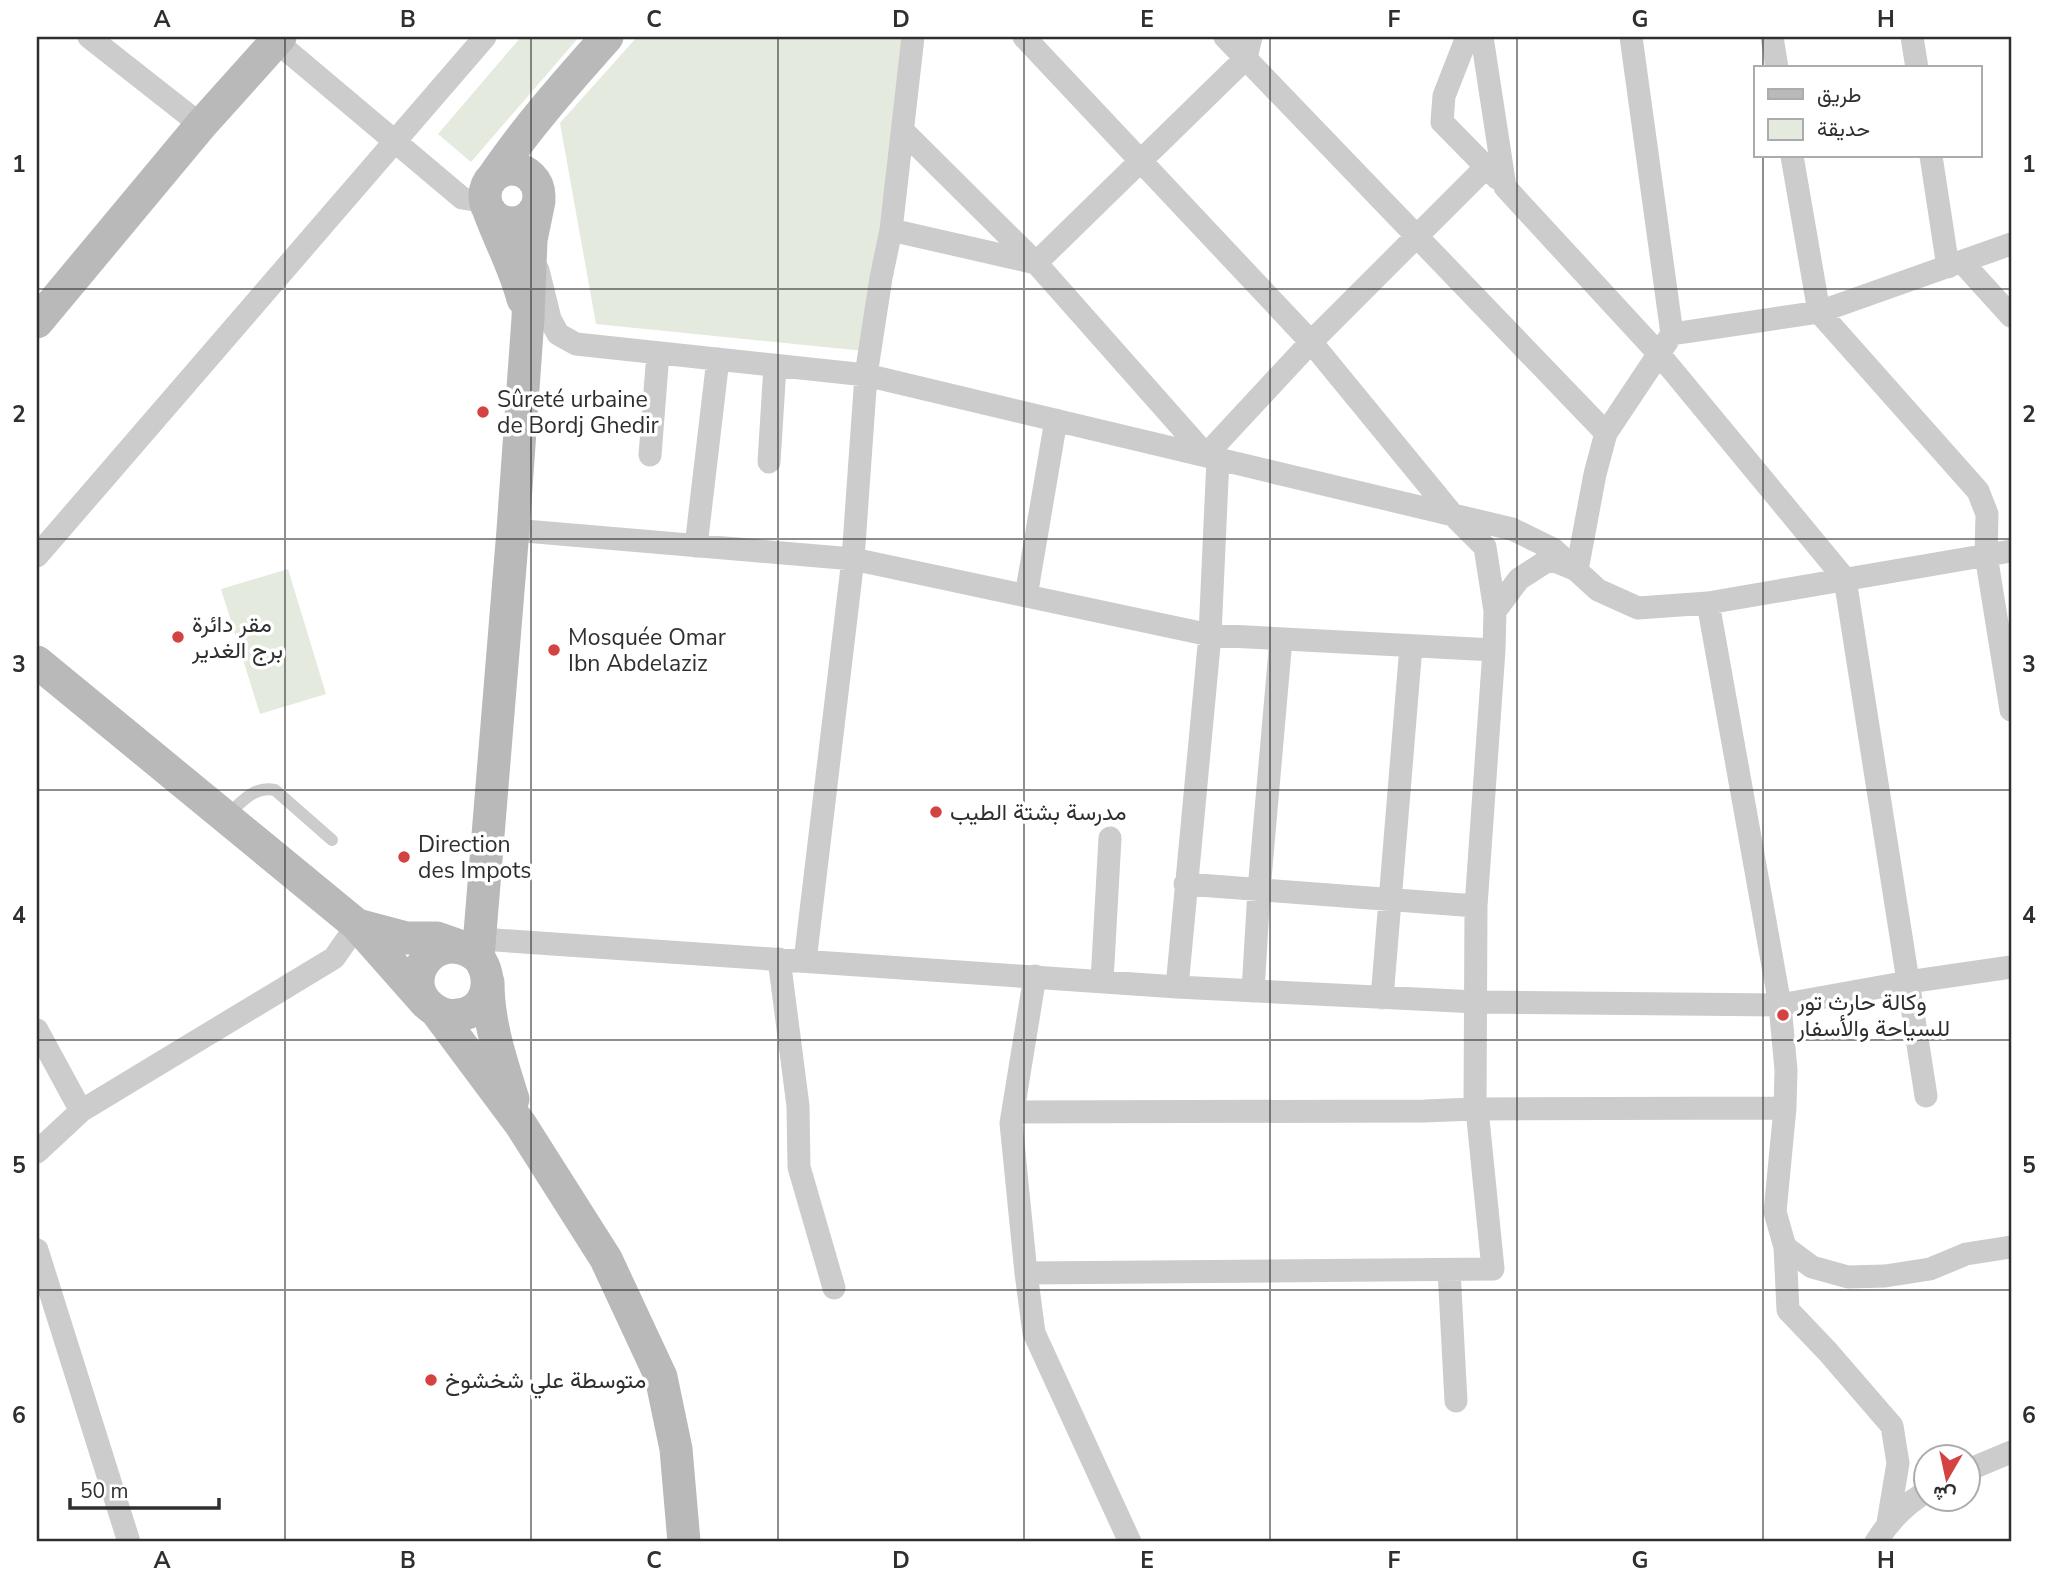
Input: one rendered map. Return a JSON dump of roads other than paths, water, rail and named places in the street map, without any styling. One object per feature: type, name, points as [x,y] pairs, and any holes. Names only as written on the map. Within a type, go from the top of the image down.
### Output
[{"type":"main road","points":[[528,318],[518,278],[499,239],[490,197],[509,153],[607,37]]},
{"type":"main road","points":[[37,321],[276,38]]},
{"type":"main road","points":[[521,1125],[500,1059],[477,957],[513,530],[531,240],[537,193],[538,135],[546,107]]},
{"type":"main road","points":[[508,170],[516,170],[531,177],[537,193],[530,217],[513,223],[504,222],[490,197],[508,170]]},
{"type":"main road","points":[[37,662],[357,925],[432,1008],[521,1125],[606,1259],[661,1377],[676,1449],[684,1542]]},
{"type":"main road","points":[[357,925],[406,938],[437,938],[456,944],[477,957],[486,992],[481,1001],[466,1014],[446,1015],[432,1008],[421,996],[418,985],[423,964],[438,950],[449,947],[477,957]]},
{"type":"street","points":[[89,37],[201,125]]},
{"type":"street","points":[[37,556],[485,37]]},
{"type":"street","points":[[805,961],[853,559],[866,375],[891,230],[913,37]]},
{"type":"street","points":[[1024,37],[1311,342],[1454,515],[1485,547],[1495,611],[1476,906],[1476,1109],[1493,1269],[1026,1273]]},
{"type":"street","points":[[1225,37],[1248,48],[1417,236],[1606,433]]},
{"type":"street","points":[[1467,37],[1444,96],[1442,122],[1659,354],[1845,579],[1926,1096]]},
{"type":"street","points":[[1482,37],[1505,187]]},
{"type":"street","points":[[1577,570],[1595,474],[1606,433],[1672,334],[1631,37]]},
{"type":"street","points":[[1772,37],[1777,66]]},
{"type":"street","points":[[1912,37],[1917,66]]},
{"type":"street","points":[[276,38],[462,198],[490,197]]},
{"type":"street","points":[[1036,263],[1141,161],[1248,48]]},
{"type":"street","points":[[903,131],[1036,263],[1212,456]]},
{"type":"street","points":[[1792,158],[1819,312],[1978,491],[1987,514],[1986,555],[2011,710]]},
{"type":"street","points":[[1931,158],[1955,264],[2011,316]]},
{"type":"street","points":[[1177,987],[1210,635],[1212,456],[1311,342],[1486,167]]},
{"type":"street","points":[[891,230],[1036,263]]},
{"type":"street","points":[[531,240],[550,319],[558,334],[576,344],[866,375],[1513,529],[1553,550],[1598,590],[1639,608],[1708,603],[2011,551]]},
{"type":"street","points":[[1672,334],[1819,312],[2011,244]]},
{"type":"street","points":[[650,455],[658,353]]},
{"type":"street","points":[[696,546],[719,359]]},
{"type":"street","points":[[769,462],[775,366]]},
{"type":"street","points":[[1026,596],[1056,420]]},
{"type":"street","points":[[513,530],[853,559],[1210,635],[1494,650]]},
{"type":"street","points":[[1495,611],[1519,579],[1550,559],[1577,570]]},
{"type":"street","points":[[1708,603],[1780,1005],[1786,1070],[1785,1108],[1774,1212],[1785,1247],[1788,1310],[1892,1426],[1898,1463],[1882,1533]]},
{"type":"street","points":[[1253,991],[1281,639]]},
{"type":"street","points":[[1382,998],[1411,646]]},
{"type":"street","points":[[1102,981],[1110,838]]},
{"type":"street","points":[[1185,884],[1476,906]]},
{"type":"street","points":[[37,1152],[81,1111],[334,958],[357,925]]},
{"type":"street","points":[[477,957],[779,959],[1177,987],[1382,998],[1477,1002],[1780,1005],[2011,967]]},
{"type":"street","points":[[779,959],[799,1106],[799,1167],[834,1288]]},
{"type":"street","points":[[1035,976],[1012,1123],[1034,1333],[1129,1542]]},
{"type":"street","points":[[37,1030],[81,1111]]},
{"type":"street","points":[[1014,1112],[1785,1108]]},
{"type":"street","points":[[1785,1247],[1812,1267],[1848,1276],[1885,1276],[1930,1269],[1966,1254],[2011,1247]]},
{"type":"street","points":[[37,1250],[129,1542]]},
{"type":"street","points":[[1449,1270],[1456,1402]]},
{"type":"street","points":[[1982,1464],[2011,1452]]},
{"type":"street","points":[[1882,1533],[1912,1500]]},
{"type":"lane","points":[[226,817],[256,790],[275,790],[332,840]]},
{"type":"place","name":"Sûreté urbaine de Bordj Ghedir","points":[[483,412]]},
{"type":"place","name":"مقر دائرة برج الغدير","points":[[178,637]]},
{"type":"place","name":"Mosquée Omar Ibn Abdelaziz","points":[[554,650]]},
{"type":"place","name":"مدرسة بشتة الطيب","points":[[936,812]]},
{"type":"place","name":"Direction des Impots","points":[[404,857]]},
{"type":"place","name":"وكالة حارث تور للسياحة والأسفار","points":[[1783,1015]]},
{"type":"place","name":"متوسطة علي شخشوخ","points":[[431,1380]]}]
